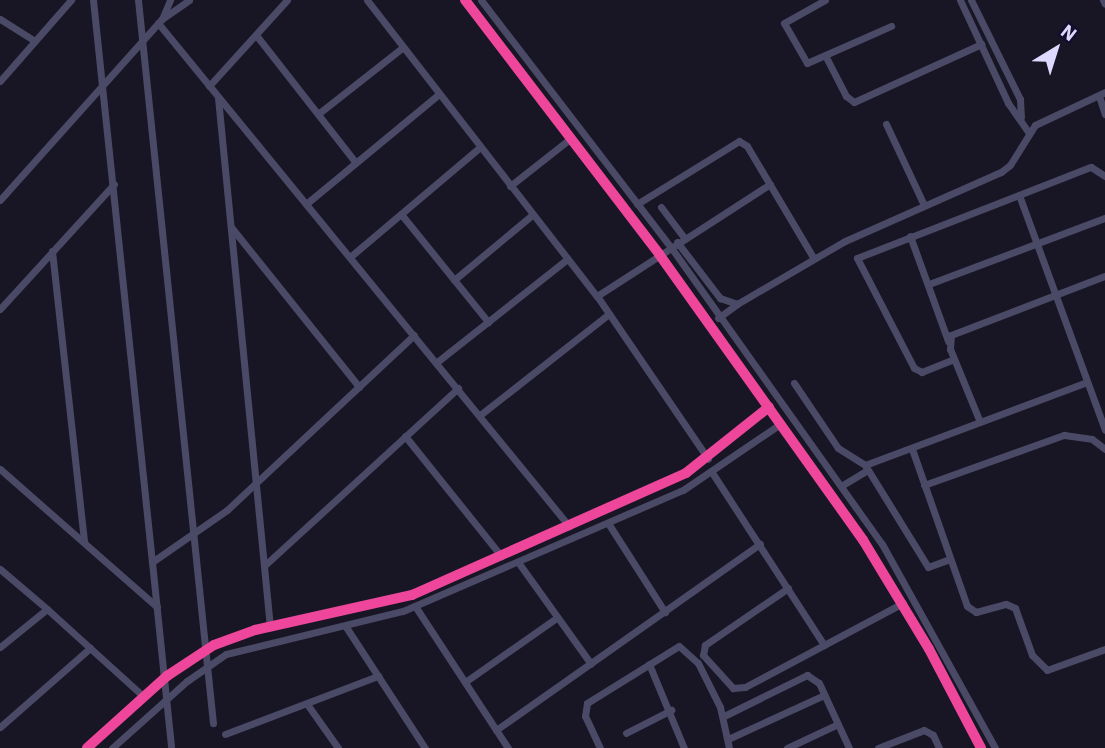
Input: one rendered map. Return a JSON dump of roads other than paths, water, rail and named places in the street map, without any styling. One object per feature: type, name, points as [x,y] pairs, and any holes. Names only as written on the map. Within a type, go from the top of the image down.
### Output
[{"type":"street","points":[[0,81],[71,0]]},
{"type":"street","points":[[93,0],[104,83],[152,562],[167,676],[171,746]]},
{"type":"street","points":[[138,0],[212,723]]},
{"type":"street","points":[[160,21],[170,0]]},
{"type":"street","points":[[0,200],[160,21],[189,0]]},
{"type":"street","points":[[209,86],[287,0]]},
{"type":"street","points":[[367,0],[566,260],[597,296],[708,459]]},
{"type":"street","points":[[465,0],[659,254],[769,407],[903,603],[981,748]]},
{"type":"street","points":[[481,0],[637,204],[677,242],[720,298],[737,304]]},
{"type":"street","points":[[825,0],[785,23],[804,60],[812,63],[891,26]]},
{"type":"street","points":[[960,0],[1008,103],[1021,117],[1028,132]]},
{"type":"street","points":[[971,0],[1020,99],[1021,117]]},
{"type":"street","points":[[0,19],[35,41]]},
{"type":"street","points":[[160,21],[209,86],[569,526]]},
{"type":"street","points":[[256,35],[356,163]]},
{"type":"street","points":[[826,57],[846,96],[854,102],[981,44]]},
{"type":"street","points":[[318,114],[403,47]]},
{"type":"street","points":[[306,204],[439,94]]},
{"type":"street","points":[[718,318],[814,259],[923,203],[1010,165],[1028,132],[1042,120],[1102,94],[1105,114]]},
{"type":"street","points":[[218,97],[270,627]]},
{"type":"street","points":[[886,124],[923,203]]},
{"type":"street","points":[[510,186],[571,138]]},
{"type":"street","points":[[637,204],[734,141],[747,146],[814,259]]},
{"type":"street","points":[[350,257],[480,147]]},
{"type":"street","points":[[954,359],[922,372],[914,368],[856,263],[860,254],[1091,167],[1105,176]]},
{"type":"street","points":[[0,309],[114,184]]},
{"type":"street","points":[[597,296],[770,184]]},
{"type":"street","points":[[1018,195],[1105,430]]},
{"type":"street","points":[[661,207],[718,318],[841,486],[917,603],[995,748]]},
{"type":"street","points":[[401,214],[488,322]]},
{"type":"street","points":[[454,280],[532,215]]},
{"type":"street","points":[[929,284],[1105,218]]},
{"type":"street","points":[[231,227],[359,387]]},
{"type":"street","points":[[910,236],[979,422]]},
{"type":"street","points":[[52,251],[84,542]]},
{"type":"street","points":[[437,362],[566,260]]},
{"type":"street","points":[[948,341],[956,331],[1105,276]]},
{"type":"street","points":[[480,415],[609,314]]},
{"type":"street","points":[[152,562],[257,483],[414,335]]},
{"type":"street","points":[[841,486],[866,468],[1087,382]]},
{"type":"street","points":[[794,383],[838,448],[866,468],[928,567],[950,559]]},
{"type":"street","points":[[265,565],[458,388]]},
{"type":"street","points":[[87,748],[167,676],[205,650],[270,627],[403,598],[501,556],[668,483],[708,459],[769,407]]},
{"type":"street","points":[[112,748],[207,664],[249,645],[346,627],[415,606],[608,523],[713,474],[780,424]]},
{"type":"street","points":[[924,485],[1063,435],[1092,439],[1105,449]]},
{"type":"street","points":[[405,436],[501,556]]},
{"type":"street","points":[[912,449],[967,606],[976,612],[1006,604],[1015,608],[1032,655],[1047,670],[1105,649]]},
{"type":"street","points":[[0,469],[158,607]]},
{"type":"street","points":[[713,474],[824,645]]},
{"type":"street","points":[[608,523],[665,612]]},
{"type":"street","points":[[496,730],[760,544]]},
{"type":"street","points":[[518,562],[591,664]]},
{"type":"street","points":[[0,569],[144,697]]},
{"type":"street","points":[[788,588],[709,642],[703,655],[727,683],[739,690],[903,603]]},
{"type":"street","points":[[415,606],[508,748]]},
{"type":"street","points":[[0,647],[47,609]]},
{"type":"street","points":[[464,682],[558,617]]},
{"type":"street","points":[[346,627],[425,748]]},
{"type":"street","points":[[0,727],[90,648]]},
{"type":"street","points":[[600,748],[585,716],[587,704],[672,649],[686,648],[698,663],[724,716],[729,744],[824,695]]},
{"type":"street","points":[[649,664],[671,710],[684,748]]},
{"type":"street","points":[[724,716],[799,676],[814,678],[849,748]]},
{"type":"street","points":[[225,734],[378,677]]},
{"type":"street","points":[[307,705],[338,748]]},
{"type":"street","points":[[626,733],[671,710]]},
{"type":"street","points":[[787,748],[801,745],[838,724]]},
{"type":"street","points":[[881,747],[924,730],[933,735],[939,748]]},
{"type":"street","points":[[97,740],[101,748]]}]
